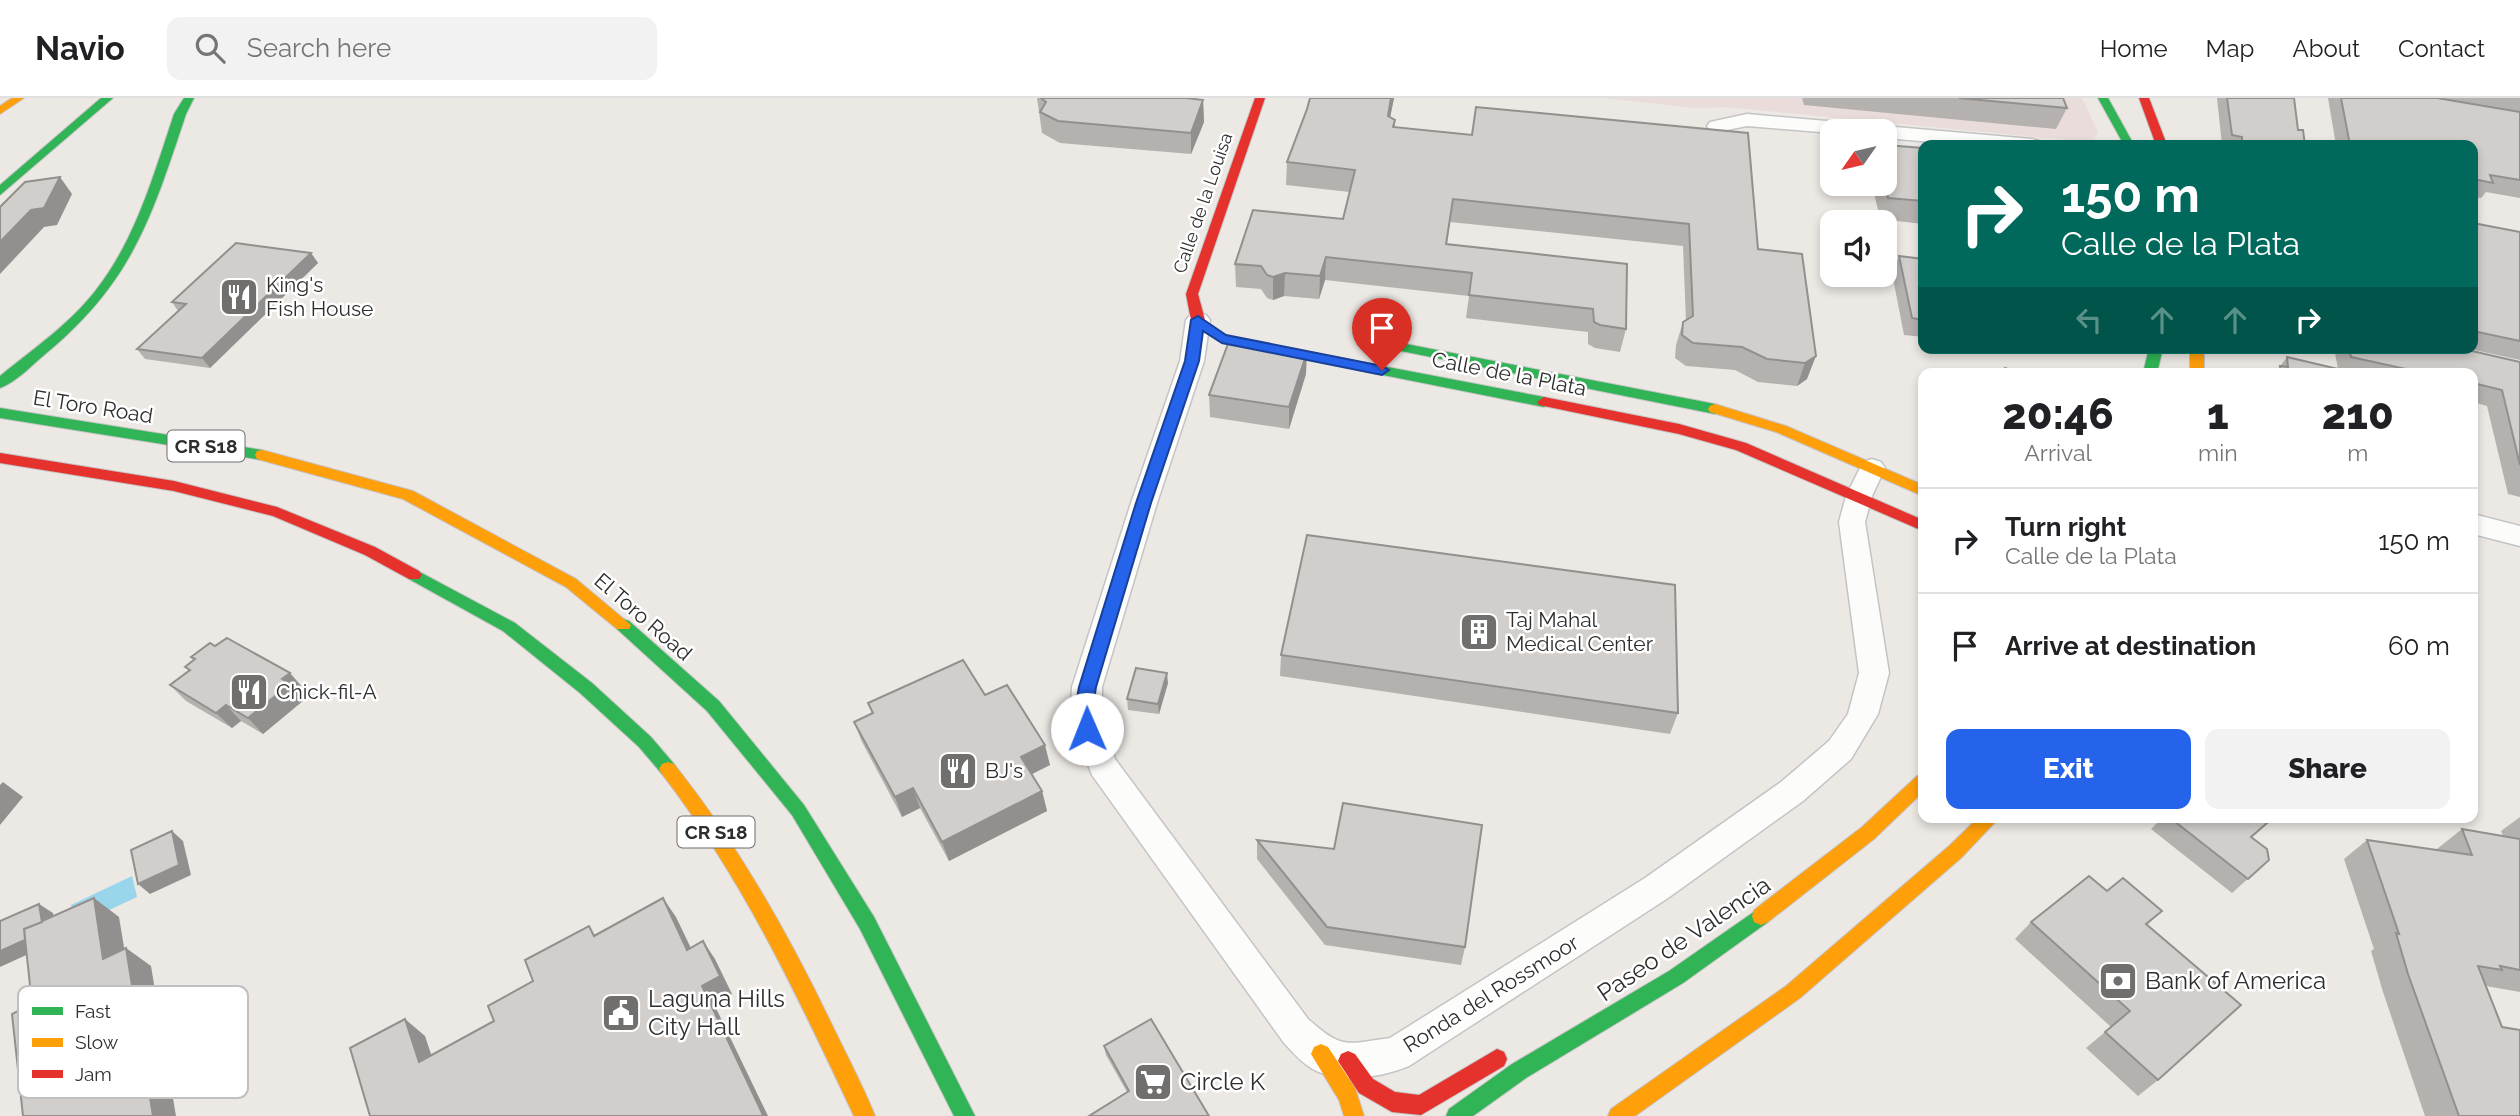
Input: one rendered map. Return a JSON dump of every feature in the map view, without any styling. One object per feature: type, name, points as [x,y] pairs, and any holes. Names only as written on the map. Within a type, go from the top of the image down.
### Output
[{"type":"main road","points":[[0,111],[19,98]]},
{"type":"main road","points":[[0,191],[108,98]]},
{"type":"main road","points":[[0,383],[74,320],[110,281],[135,235],[180,114],[189,98]]},
{"type":"main road","name":"Calle de la Louisa","points":[[1208,318],[1192,293],[1260,98]]},
{"type":"main road","points":[[2103,98],[2127,140]]},
{"type":"main road","points":[[2144,98],[2160,140]]},
{"type":"main road","name":"Calle de la Plata","points":[[1208,318],[1222,339],[1679,429],[1866,482],[1918,490]]},
{"type":"main road","name":"Calle de la Plata","points":[[1395,345],[1721,410],[1781,429],[1866,482],[1918,522]]},
{"type":"main road","name":"El Toro Road","points":[[0,413],[259,454],[408,495],[571,583],[604,607],[713,706],[798,810],[867,923],[965,1116]]},
{"type":"main road","name":"CR S18","points":[[0,458],[174,486],[276,512],[370,551],[509,627],[586,688],[635,733],[692,797],[736,863],[786,955],[865,1116]]},
{"type":"main road","name":"Paseo de Valencia","points":[[1456,1116],[1519,1071],[1676,977],[1792,894],[1868,832],[1918,786]]},
{"type":"main road","points":[[1618,1116],[1793,992],[1985,823]]},
{"type":"main road","points":[[1532,1042],[1569,1041]]},
{"type":"main road","points":[[1335,1057],[1366,1086],[1392,1102],[1421,1105],[1509,1054]]},
{"type":"main road","points":[[1335,1057],[1354,1116]]},
{"type":"street","points":[[1820,126],[1747,120],[1717,126],[1749,136],[1820,141]]},
{"type":"street","points":[[1897,133],[1975,140]]},
{"type":"street","points":[[1897,148],[1918,150]]},
{"type":"street","points":[[1208,318],[1144,503],[1087,687],[1084,706],[1087,729],[1103,766],[1296,1031],[1335,1057]]},
{"type":"street","name":"Ronda del Rossmoor","points":[[1335,1057],[1396,1054],[1676,876],[1815,773],[1840,750],[1860,721],[1870,698],[1874,673],[1852,522],[1866,482]]},
{"type":"street","points":[[2478,525],[2520,536]]},
{"type":"shaded area","points":[[1603,98],[2082,98],[2098,132],[2094,140],[2072,140],[1897,123],[1897,119],[1852,119],[1726,107],[1696,108]]},
{"type":"water","points":[[132,876],[137,897],[75,926],[71,905]]},
{"type":"building","points":[[1041,98],[1203,100],[1191,133],[1058,121],[1040,112],[1046,102]]},
{"type":"building","points":[[1310,98],[1391,98],[1388,116],[1395,120],[1393,127],[1472,135],[1476,107],[1748,133],[1758,249],[1802,254],[1816,356],[1805,363],[1767,359],[1742,347],[1693,343],[1682,335],[1683,322],[1693,316],[1689,224],[1453,199],[1446,244],[1627,264],[1626,329],[1594,322],[1593,309],[1469,295],[1472,273],[1326,257],[1320,276],[1285,273],[1273,277],[1267,275],[1261,266],[1235,264],[1253,210],[1343,219],[1355,170],[1287,162]]},
{"type":"building","points":[[1959,98],[2063,98],[2067,108]]},
{"type":"building","points":[[2227,98],[2294,98],[2298,130],[2303,130],[2304,140],[2242,140],[2242,137],[2232,135]]},
{"type":"building","points":[[2341,98],[2437,98],[2520,112],[2520,180],[2490,175],[2493,183],[2478,180],[2478,140],[2349,140]]},
{"type":"building","points":[[1897,146],[1918,148],[1918,201],[1888,198],[1897,196]]},
{"type":"building","points":[[60,177],[44,208],[31,210],[0,242],[0,207],[25,182]]},
{"type":"building","points":[[2478,224],[2520,232],[2520,341],[2478,332]]},
{"type":"building","points":[[236,243],[311,253],[202,358],[137,349],[186,304],[172,302]]},
{"type":"building","points":[[1899,256],[1918,258],[1918,319],[1912,318]]},
{"type":"building","points":[[1229,341],[1307,352],[1289,407],[1209,395]]},
{"type":"building","points":[[2478,352],[2520,362],[2520,465],[2502,390],[2478,384],[2478,368],[2401,368],[2351,357],[2350,354]]},
{"type":"building","points":[[2287,357],[2334,368],[2280,368],[2280,366],[2288,367]]},
{"type":"building","name":"Taj Mahal Medical Center","points":[[1307,535],[1675,585],[1678,713],[1281,655]]},
{"type":"building","name":"Chick-fil-A","points":[[227,638],[290,673],[282,679],[290,684],[248,718],[226,705],[216,713],[170,685],[190,670],[185,667],[195,659],[191,657],[210,643],[215,646]]},
{"type":"building","name":"BJ's","points":[[963,660],[985,695],[1007,685],[1045,745],[1021,757],[1042,791],[942,842],[913,788],[895,797],[854,722],[873,713],[868,703]]},
{"type":"building","points":[[1136,668],[1167,673],[1158,704],[1127,699]]},
{"type":"building","points":[[1343,803],[1482,825],[1465,947],[1327,927],[1257,840],[1334,849]]},
{"type":"building","points":[[2177,823],[2267,823],[2251,837],[2267,849],[2269,860],[2248,879]]},
{"type":"building","points":[[2462,829],[2520,839],[2520,970],[2478,966],[2502,1027],[2520,1030],[2520,1116],[2459,1116],[2408,974],[2396,933],[2399,934],[2367,840],[2472,855]]},
{"type":"building","points":[[172,831],[179,865],[138,884],[131,850]]},
{"type":"building","name":"Bank of America","points":[[2089,876],[2107,891],[2123,878],[2162,911],[2146,924],[2241,1005],[2158,1080],[2105,1032],[2130,1011],[2031,922]]},
{"type":"building","points":[[94,898],[103,959],[126,948],[132,986],[30,986],[24,929]]},
{"type":"building","name":"Laguna Hills City Hall","points":[[663,898],[687,950],[703,941],[720,976],[702,986],[763,1115],[370,1116],[350,1048],[405,1019],[419,1062],[494,1021],[488,1006],[533,981],[525,960],[589,926],[594,936]]},
{"type":"building","points":[[39,904],[42,922],[24,929],[25,940],[0,951],[0,921]]},
{"type":"building","points":[[18,1011],[18,1070],[12,1014]]},
{"type":"building","name":"Circle K","points":[[1151,1019],[1209,1116],[1089,1116],[1129,1091],[1104,1046]]},
{"type":"building","points":[[21,1098],[150,1098],[153,1116],[23,1116]]},
{"type":"traffic: fast","points":[[0,191],[108,98]]},
{"type":"traffic: fast","points":[[0,383],[77,319],[114,274],[138,231],[180,114],[189,98]]},
{"type":"traffic: fast","points":[[2103,98],[2126,140]]},
{"type":"traffic: fast","points":[[1198,320],[1222,339],[1544,402]]},
{"type":"traffic: fast","points":[[1406,348],[1715,409]]},
{"type":"traffic: fast","points":[[2151,368],[2155,354]]},
{"type":"traffic: fast","points":[[0,413],[262,455]]},
{"type":"traffic: fast","points":[[414,575],[509,627],[586,688],[645,742],[668,769]]},
{"type":"traffic: fast","points":[[623,625],[713,706],[798,810],[867,923],[965,1116]]},
{"type":"traffic: fast","points":[[1456,1116],[1519,1071],[1676,977],[1761,916]]},
{"type":"traffic: slow","points":[[0,111],[19,98]]},
{"type":"traffic: slow","points":[[2197,354],[2197,368]]},
{"type":"traffic: slow","points":[[1715,409],[1781,429],[1918,489]]},
{"type":"traffic: slow","points":[[262,455],[408,495],[571,583],[623,625]]},
{"type":"traffic: slow","points":[[668,769],[698,808],[752,891],[800,981],[865,1116]]},
{"type":"traffic: slow","points":[[1761,916],[1868,833],[1918,786]]},
{"type":"traffic: slow","points":[[1618,1116],[1793,992],[1985,823]]},
{"type":"traffic: slow","points":[[1321,1054],[1348,1095],[1354,1116]]},
{"type":"traffic: jam","points":[[1198,320],[1192,294],[1260,98]]},
{"type":"traffic: jam","points":[[2144,98],[2160,140]]},
{"type":"traffic: jam","points":[[1544,402],[1679,429],[1741,446],[1918,524]]},
{"type":"traffic: jam","points":[[0,458],[174,486],[277,512],[370,551],[414,575]]},
{"type":"traffic: jam","points":[[1348,1061],[1366,1086],[1392,1102],[1421,1105],[1497,1059]]},
{"type":"place","name":"King's Fish House","points":[[239,297]]},
{"type":"place","name":"Taj Mahal Medical Center","points":[[1479,632]]},
{"type":"place","name":"Chick-fil-A","points":[[249,692]]},
{"type":"place","name":"BJ's","points":[[958,771]]},
{"type":"place","name":"Bank of America","points":[[2118,981]]},
{"type":"place","name":"Laguna Hills City Hall","points":[[621,1013]]},
{"type":"place","name":"Circle K","points":[[1153,1082]]},
{"type":"route","points":[[1087,729],[1084,706],[1087,687],[1144,503],[1192,361],[1198,320],[1222,339],[1382,370]]}]
